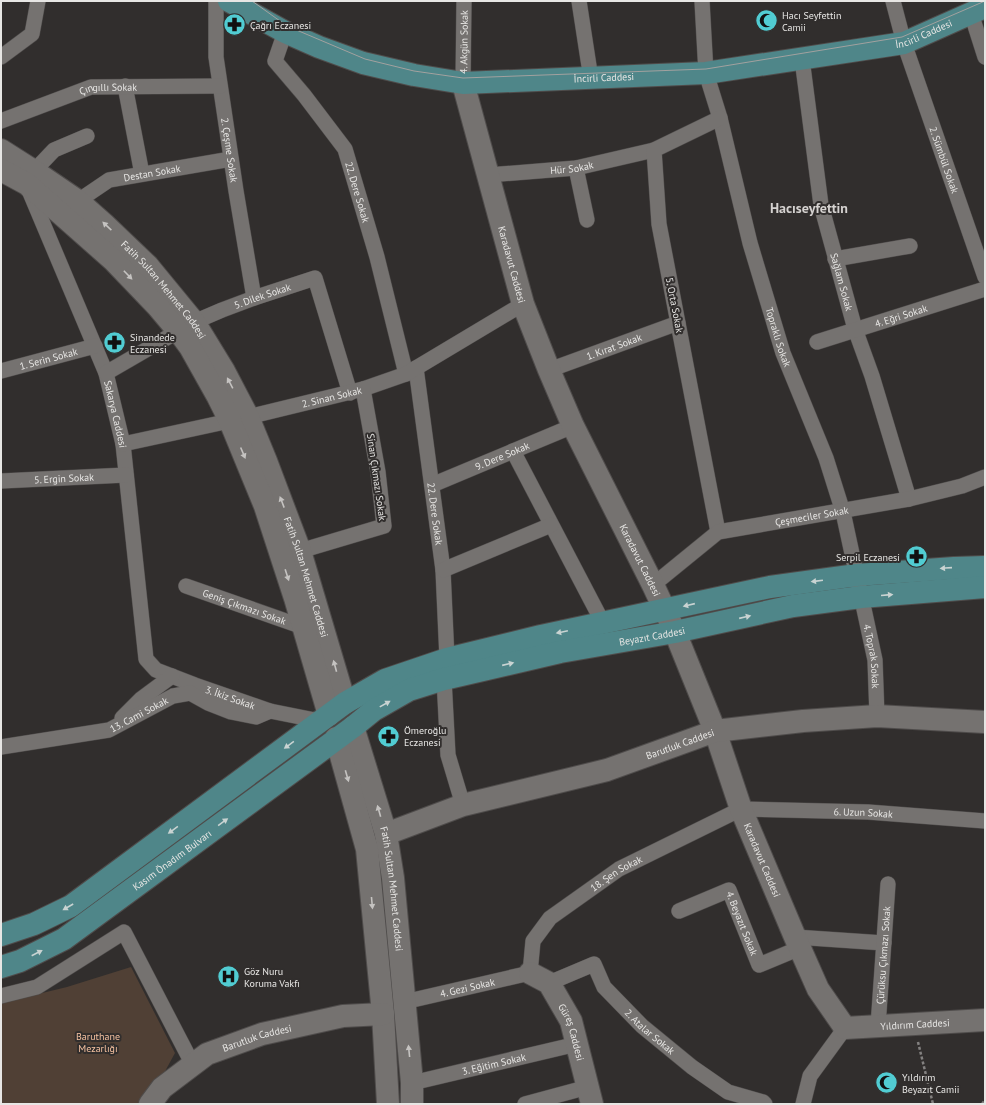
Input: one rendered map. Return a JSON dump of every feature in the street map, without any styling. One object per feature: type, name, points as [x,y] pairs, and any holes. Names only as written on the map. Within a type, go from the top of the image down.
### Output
[{"type":"main road","name":"İncirli Caddesi","points":[[229,1],[285,32],[363,64],[414,75],[463,83],[591,79],[706,73],[904,43],[978,10]]},
{"type":"main road","name":"Karadavut Caddesi","points":[[463,83],[523,304],[549,370],[573,426],[666,610],[716,731],[741,809],[797,943],[818,989],[845,1028]]},
{"type":"main road","name":"Fatih Sultan Mehmet Caddesi","points":[[2,154],[31,178],[158,307],[187,327]]},
{"type":"main road","name":"Fatih Sultan Mehmet Caddesi","points":[[31,178],[78,201],[148,266],[187,327],[190,347],[218,397],[239,419],[300,551],[331,713]]},
{"type":"main road","name":"Fatih Sultan Mehmet Caddesi","points":[[239,419],[331,713],[345,732],[386,834],[393,878],[412,1094]]},
{"type":"main road","name":"Beyazıt Caddesi","points":[[345,732],[374,710],[445,669],[541,636],[770,587],[857,575],[985,567]]},
{"type":"main road","name":"Beyazıt Caddesi","points":[[331,713],[385,680],[675,632],[793,606],[861,597],[985,587]]},
{"type":"main road","points":[[1,935],[34,924],[71,906],[331,713]]},
{"type":"main road","name":"Barutluk Caddesi","points":[[386,834],[463,805],[607,770],[716,731],[803,720],[877,716],[985,722]]},
{"type":"main road","name":"Fatih Sultan Mehmet Caddesi","points":[[345,732],[368,849],[383,1014],[388,1104]]},
{"type":"main road","name":"Kasım Önadım Bulvarı","points":[[1,967],[20,961],[64,939],[345,732]]},
{"type":"main road","name":"Güreş Caddesi","points":[[540,978],[571,1021],[590,1096]]},
{"type":"main road","name":"Barutluk Caddesi","points":[[150,1104],[162,1088],[207,1054],[262,1034],[344,1016],[383,1014]]},
{"type":"main road","name":"Yıldırım Caddesi","points":[[845,1028],[985,1020]]},
{"type":"street","points":[[1,57],[32,34],[38,1]]},
{"type":"street","name":"2. Çeşme Sokak","points":[[216,1],[216,57],[254,298]]},
{"type":"street","name":"4. Akgün Sokak","points":[[463,83],[464,1]]},
{"type":"street","points":[[579,1],[591,79]]},
{"type":"street","name":"Topraklı Sokak","points":[[702,1],[706,73],[720,118],[750,243],[783,353],[826,458],[843,512],[861,597]]},
{"type":"street","name":"2. Sümbül Sokak","points":[[893,1],[904,43],[985,277]]},
{"type":"street","points":[[978,10],[985,57]]},
{"type":"street","name":"22. Dere Sokak","points":[[285,32],[275,61],[304,95],[345,149],[411,371],[432,485],[443,570],[448,755],[463,805]]},
{"type":"street","name":"Sağlam Sokak","points":[[802,58],[821,205],[855,329],[872,376],[909,500]]},
{"type":"street","points":[[125,86],[142,174]]},
{"type":"street","name":"Çıngıllı Sokak","points":[[1,121],[91,87],[220,86]]},
{"type":"street","points":[[654,150],[720,118]]},
{"type":"street","points":[[31,178],[54,150],[86,136]]},
{"type":"street","name":"Hür Sokak","points":[[488,175],[576,168],[654,150]]},
{"type":"street","name":"5. Orta Sokak","points":[[654,150],[659,224],[718,532]]},
{"type":"street","name":"Destan Sokak","points":[[78,201],[109,180],[231,159]]},
{"type":"street","points":[[576,168],[587,220]]},
{"type":"street","name":"Sakarya Caddesi","points":[[31,178],[106,373],[123,444],[146,658]]},
{"type":"street","points":[[835,259],[910,246]]},
{"type":"street","name":"5. Dilek Sokak","points":[[106,373],[187,327],[222,310],[315,278],[356,391]]},
{"type":"street","name":"4. Eğri Sokak","points":[[817,342],[985,289]]},
{"type":"street","name":"2. Sinan Sokak","points":[[123,444],[239,419],[356,391],[411,371],[523,304]]},
{"type":"street","name":"1. Kırat Sokak","points":[[549,370],[678,323]]},
{"type":"street","name":"1. Serin Sokak","points":[[1,371],[95,346]]},
{"type":"street","name":"Sinan Çıkmazı Sokak","points":[[300,551],[384,526],[378,472],[356,391]]},
{"type":"street","name":"9. Dere Sokak","points":[[432,485],[573,426]]},
{"type":"street","points":[[513,451],[603,623]]},
{"type":"street","name":"5. Ergin Sokak","points":[[1,481],[126,475]]},
{"type":"street","name":"Çeşmeciler Sokak","points":[[718,532],[909,500],[962,486],[985,476]]},
{"type":"street","points":[[443,570],[551,525]]},
{"type":"street","points":[[653,585],[718,532]]},
{"type":"street","name":"Geniş Çıkmazı Sokak","points":[[186,586],[304,627]]},
{"type":"street","name":"4. Toprak Sokak","points":[[861,597],[875,660],[877,716]]},
{"type":"street","name":"3. İkiz Sokak","points":[[146,658],[156,670],[270,710],[331,713]]},
{"type":"street","points":[[109,730],[141,699],[172,676]]},
{"type":"street","name":"13. Cami Sokak","points":[[1,747],[109,730],[173,696],[190,693],[208,703],[231,712],[256,717],[270,710]]},
{"type":"street","name":"6. Uzun Sokak","points":[[741,809],[868,812],[985,821]]},
{"type":"street","name":"18. Şen Sokak","points":[[540,978],[533,941],[550,918],[619,869],[741,809]]},
{"type":"street","name":"Çürüksu Çıkmazı Sokak","points":[[878,1026],[888,884]]},
{"type":"street","name":"4. Beyazıt Sokak","points":[[680,911],[728,890],[758,965],[797,943]]},
{"type":"street","points":[[1,996],[37,987],[124,932],[193,1065]]},
{"type":"street","points":[[797,943],[884,943]]},
{"type":"street","name":"2. Atalar Sokak","points":[[540,978],[594,964],[604,987],[642,1026],[692,1067],[728,1092],[763,1102],[765,1104]]},
{"type":"street","name":"4. Gezi Sokak","points":[[404,1002],[540,978]]},
{"type":"street","points":[[803,1104],[810,1076],[845,1028]]},
{"type":"street","name":"3. Eğitim Sokak","points":[[412,1094],[577,1044]]},
{"type":"street","points":[[525,1104],[590,1096]]},
{"type":"path","points":[[919,1050],[933,1104]]},
{"type":"path","points":[[982,1104],[985,1100]]},
{"type":"green space","name":"Baruthane Mezarlığı","points":[[131,967],[175,1053],[157,1086],[141,1104],[1,1104],[1,1003],[67,987]]},
{"type":"tram line","points":[[252,1],[287,26],[365,59],[414,71],[463,78],[706,69],[902,37],[985,1]]},
{"type":"place","name":"Hacı Seyfettin Camii","points":[[766,21]]},
{"type":"place","name":"Çağrı Eczanesi","points":[[234,25]]},
{"type":"place","name":"Sinandede Eczanesi","points":[[114,343]]},
{"type":"place","name":"Serpil Eczanesi","points":[[916,557]]},
{"type":"place","name":"Ömeroğlu Eczanesi","points":[[389,736]]},
{"type":"place","name":"Göz Nuru Koruma Vakfı","points":[[228,977]]},
{"type":"place","name":"Yıldırım Beyazıt Camii","points":[[887,1083]]},
{"type":"district","name":"Hacıseyfettin","points":[[809,208]]}]
